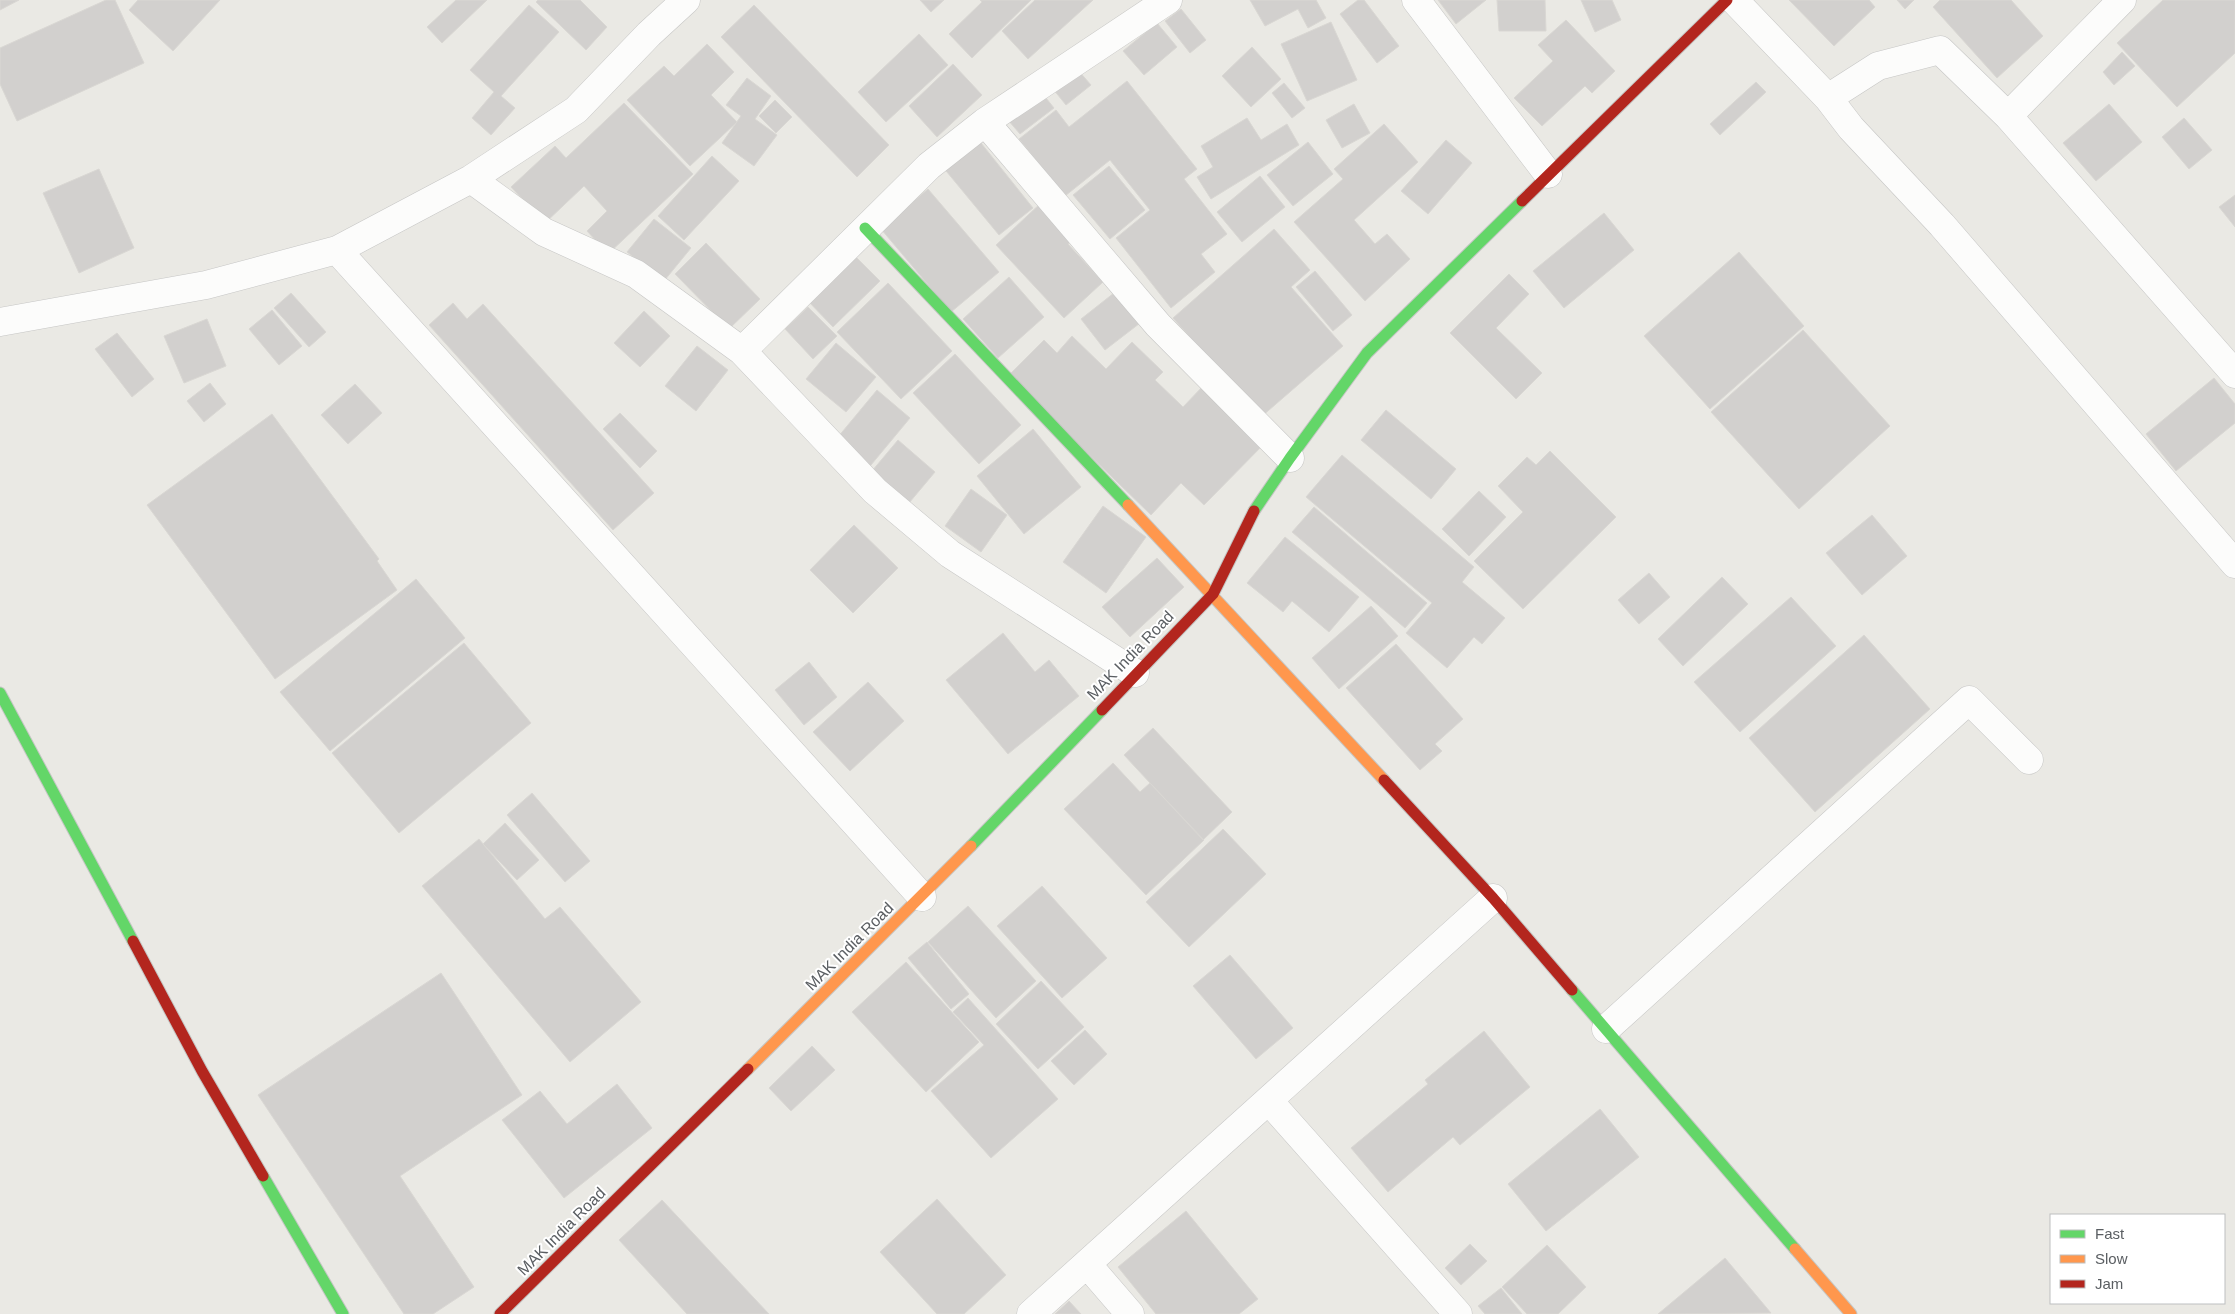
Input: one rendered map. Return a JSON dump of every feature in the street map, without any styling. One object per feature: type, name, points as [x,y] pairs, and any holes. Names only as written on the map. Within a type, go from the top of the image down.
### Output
[{"type":"street","points":[[0,322],[206,285],[337,250],[471,179],[576,110],[649,34],[686,0]]},
{"type":"street","points":[[742,351],[929,166],[985,122],[1168,0]]},
{"type":"street","points":[[1416,0],[1548,174]]},
{"type":"street","name":"MAK India Road","points":[[500,1314],[922,897],[1135,673],[1213,594],[1253,513],[1290,458],[1368,353],[1727,0]]},
{"type":"street","points":[[1734,0],[1828,98],[1851,128],[1942,226],[2235,564]]},
{"type":"street","points":[[2008,116],[2122,0]]},
{"type":"street","points":[[1828,98],[1878,66],[1940,50],[2008,116],[2235,374]]},
{"type":"street","points":[[985,122],[1158,325],[1290,458]]},
{"type":"street","points":[[471,179],[544,232],[636,274],[742,351],[875,491],[950,554],[1135,673]]},
{"type":"street","points":[[865,228],[1213,594],[1493,898],[1851,1314]]},
{"type":"street","points":[[337,250],[922,897]]},
{"type":"street","points":[[0,692],[202,1071],[343,1314]]},
{"type":"street","points":[[1606,1029],[1970,700],[2029,760]]},
{"type":"street","points":[[1031,1314],[1493,898]]},
{"type":"street","points":[[1269,1101],[1458,1314]]},
{"type":"street","points":[[1086,1264],[1130,1314]]},
{"type":"building","points":[[0,0],[19,0],[0,10]]},
{"type":"building","points":[[106,0],[115,0],[144,63],[17,121],[0,84],[0,48]]},
{"type":"building","points":[[138,0],[220,0],[173,51],[129,10]]},
{"type":"building","points":[[456,0],[487,0],[442,43],[427,27]]},
{"type":"building","points":[[538,0],[580,0],[607,27],[586,50],[536,2]]},
{"type":"building","points":[[920,0],[944,0],[931,12]]},
{"type":"building","points":[[980,0],[1031,0],[972,58],[949,34],[982,2]]},
{"type":"building","points":[[1035,0],[1093,0],[1028,59],[1002,31]]},
{"type":"building","points":[[1250,0],[1316,0],[1326,18],[1308,28],[1298,9],[1265,26]]},
{"type":"building","points":[[1358,0],[1364,0],[1399,46],[1377,63],[1340,14]]},
{"type":"building","points":[[1438,0],[1486,0],[1456,24]]},
{"type":"building","points":[[1497,0],[1545,0],[1546,31],[1499,31]]},
{"type":"building","points":[[1581,0],[1612,0],[1621,20],[1595,32]]},
{"type":"building","points":[[1789,0],[1869,0],[1875,7],[1834,46]]},
{"type":"building","points":[[1897,0],[1914,0],[1905,9]]},
{"type":"building","points":[[1940,0],[2011,0],[2043,36],[1997,78],[1933,7]]},
{"type":"building","points":[[2163,0],[2235,0],[2235,53],[2177,107],[2117,43]]},
{"type":"building","points":[[529,5],[559,32],[501,96],[515,108],[491,135],[472,118],[494,92],[470,70]]},
{"type":"building","points":[[754,5],[889,145],[857,177],[721,37]]},
{"type":"building","points":[[1181,9],[1206,40],[1190,53],[1165,21]]},
{"type":"building","points":[[1566,20],[1615,71],[1592,93],[1585,86],[1542,126],[1514,98],[1553,61],[1538,45]]},
{"type":"building","points":[[1331,22],[1357,80],[1307,101],[1281,44]]},
{"type":"building","points":[[1157,23],[1177,47],[1144,75],[1123,51]]},
{"type":"building","points":[[919,34],[948,65],[886,122],[858,92]]},
{"type":"building","points":[[707,44],[734,72],[711,95],[737,122],[690,166],[627,100],[664,66],[674,76]]},
{"type":"building","points":[[1252,47],[1281,79],[1251,107],[1222,76]]},
{"type":"building","points":[[2122,52],[2135,66],[2114,85],[2103,72]]},
{"type":"building","points":[[953,64],[982,95],[937,137],[909,106]]},
{"type":"building","points":[[1077,69],[1091,85],[1066,105],[1053,89]]},
{"type":"building","points":[[747,78],[771,96],[755,119],[777,135],[754,166],[722,143],[741,116],[726,105]]},
{"type":"building","points":[[1127,81],[1197,169],[1184,179],[1227,234],[1201,254],[1215,272],[1171,308],[1116,238],[1150,210],[1110,160],[1065,196],[1019,139],[1056,110],[1069,127]]},
{"type":"building","points":[[1756,82],[1766,92],[1720,135],[1710,124]]},
{"type":"building","points":[[1284,83],[1305,108],[1292,118],[1272,93]]},
{"type":"building","points":[[1042,93],[1054,108],[1020,134],[1008,120]]},
{"type":"building","points":[[775,100],[792,117],[776,133],[759,116]]},
{"type":"building","points":[[624,103],[693,174],[608,254],[587,231],[607,211],[584,186],[545,223],[511,187],[555,146],[566,158]]},
{"type":"building","points":[[1354,104],[1370,133],[1342,148],[1326,120]]},
{"type":"building","points":[[2109,104],[2142,142],[2096,181],[2063,143]]},
{"type":"building","points":[[1247,118],[1261,140],[1287,124],[1299,145],[1211,199],[1197,177],[1213,167],[1201,146]]},
{"type":"building","points":[[2184,118],[2212,150],[2189,169],[2162,137]]},
{"type":"building","points":[[1384,124],[1418,162],[1354,220],[1375,244],[1387,234],[1410,259],[1365,301],[1294,222],[1343,179],[1334,169]]},
{"type":"building","points":[[977,138],[1033,208],[999,235],[942,166]]},
{"type":"building","points":[[1446,140],[1472,163],[1428,214],[1401,191]]},
{"type":"building","points":[[1308,142],[1333,174],[1293,206],[1267,175]]},
{"type":"building","points":[[712,156],[739,181],[684,240],[658,216]]},
{"type":"building","points":[[1109,166],[1145,210],[1110,239],[1073,195]]},
{"type":"building","points":[[99,169],[134,248],[79,273],[43,193]]},
{"type":"building","points":[[1260,176],[1285,207],[1242,242],[1217,212]]},
{"type":"building","points":[[928,189],[999,272],[951,312],[881,229]]},
{"type":"building","points":[[2235,195],[2235,227],[2219,207]]},
{"type":"building","points":[[1042,202],[1075,238],[1068,244],[1103,282],[1064,318],[996,245]]},
{"type":"building","points":[[1604,213],[1634,250],[1564,308],[1533,271]]},
{"type":"building","points":[[654,219],[691,248],[664,281],[627,252]]},
{"type":"building","points":[[1274,229],[1310,270],[1291,287],[1343,346],[1261,417],[1173,318]]},
{"type":"building","points":[[706,243],[760,299],[729,329],[675,274]]},
{"type":"building","points":[[1739,252],[1804,326],[1710,409],[1644,336]]},
{"type":"building","points":[[854,255],[880,281],[833,327],[807,300]]},
{"type":"building","points":[[1315,271],[1352,315],[1333,331],[1296,287]]},
{"type":"building","points":[[1509,274],[1529,294],[1496,328],[1542,373],[1516,399],[1450,333]]},
{"type":"building","points":[[1009,277],[1044,317],[998,358],[963,319]]},
{"type":"building","points":[[888,283],[952,351],[901,399],[837,332]]},
{"type":"building","points":[[1119,289],[1144,320],[1105,350],[1081,319]]},
{"type":"building","points":[[291,293],[326,332],[309,347],[274,308]]},
{"type":"building","points":[[453,303],[467,319],[483,304],[654,493],[613,530],[429,325]]},
{"type":"building","points":[[808,307],[837,336],[813,359],[785,329]]},
{"type":"building","points":[[272,310],[302,346],[279,365],[249,329]]},
{"type":"building","points":[[644,311],[670,336],[640,367],[614,343]]},
{"type":"building","points":[[207,319],[226,366],[184,383],[164,336]]},
{"type":"building","points":[[1803,330],[1890,426],[1799,509],[1711,412]]},
{"type":"building","points":[[117,333],[154,379],[132,397],[95,349]]},
{"type":"building","points":[[1072,336],[1106,369],[1132,342],[1163,372],[1155,380],[1183,407],[1204,385],[1264,444],[1204,505],[1181,483],[1151,515],[1008,376],[1044,340],[1057,353]]},
{"type":"building","points":[[836,343],[876,377],[846,412],[806,379]]},
{"type":"building","points":[[697,346],[728,370],[696,411],[665,386]]},
{"type":"building","points":[[955,354],[1021,425],[979,464],[913,393]]},
{"type":"building","points":[[2214,378],[2235,404],[2235,423],[2176,471],[2146,434]]},
{"type":"building","points":[[210,383],[226,404],[204,422],[187,401]]},
{"type":"building","points":[[355,384],[382,413],[348,444],[321,415]]},
{"type":"building","points":[[877,390],[910,418],[866,471],[833,443]]},
{"type":"building","points":[[1386,410],[1456,469],[1431,499],[1361,440]]},
{"type":"building","points":[[620,413],[657,451],[640,468],[603,429]]},
{"type":"building","points":[[272,414],[379,559],[377,561],[397,590],[275,679],[147,505]]},
{"type":"building","points":[[1033,429],[1081,487],[1024,534],[977,476]]},
{"type":"building","points":[[898,440],[935,472],[909,503],[872,471]]},
{"type":"building","points":[[1550,451],[1616,517],[1523,609],[1474,561],[1523,512],[1498,486],[1527,457],[1536,465]]},
{"type":"building","points":[[1342,455],[1474,567],[1462,582],[1505,618],[1482,644],[1474,637],[1447,668],[1406,633],[1432,603],[1306,497]]},
{"type":"building","points":[[971,489],[1007,515],[981,552],[945,526]]},
{"type":"building","points":[[1479,491],[1506,517],[1469,556],[1442,529]]},
{"type":"building","points":[[1103,506],[1146,537],[1106,593],[1063,562]]},
{"type":"building","points":[[1314,507],[1427,603],[1405,628],[1292,532]]},
{"type":"building","points":[[1872,515],[1907,556],[1862,595],[1826,553]]},
{"type":"building","points":[[854,525],[898,568],[853,613],[810,570]]},
{"type":"building","points":[[1285,537],[1359,597],[1329,632],[1292,601],[1283,612],[1247,583]]},
{"type":"building","points":[[1157,558],[1184,587],[1130,637],[1102,607]]},
{"type":"building","points":[[1649,573],[1670,597],[1639,624],[1618,600]]},
{"type":"building","points":[[1722,577],[1748,604],[1683,666],[1658,639]]},
{"type":"building","points":[[416,579],[465,638],[330,751],[280,692]]},
{"type":"building","points":[[1791,597],[1836,646],[1740,732],[1694,682]]},
{"type":"building","points":[[1371,606],[1398,636],[1339,689],[1312,658]]},
{"type":"building","points":[[1003,633],[1035,672],[1049,660],[1079,696],[1008,754],[946,680]]},
{"type":"building","points":[[1864,635],[1930,709],[1815,812],[1749,738]]},
{"type":"building","points":[[464,643],[531,723],[399,833],[332,753]]},
{"type":"building","points":[[1396,644],[1463,719],[1435,744],[1442,751],[1420,770],[1346,688]]},
{"type":"building","points":[[809,662],[837,697],[804,725],[775,690]]},
{"type":"building","points":[[868,682],[904,721],[850,771],[813,732]]},
{"type":"building","points":[[1153,728],[1232,812],[1203,840],[1124,755]]},
{"type":"building","points":[[1113,763],[1140,792],[1150,783],[1204,840],[1146,895],[1064,809]]},
{"type":"building","points":[[532,793],[590,861],[565,882],[507,815]]},
{"type":"building","points":[[505,823],[539,860],[517,880],[483,844]]},
{"type":"building","points":[[1223,829],[1266,874],[1189,947],[1146,902]]},
{"type":"building","points":[[479,839],[545,919],[560,907],[641,1002],[570,1062],[422,886]]},
{"type":"building","points":[[1042,886],[1107,958],[1062,998],[997,926]]},
{"type":"building","points":[[968,906],[1036,981],[996,1018],[928,942]]},
{"type":"building","points":[[927,942],[969,994],[951,1009],[908,958]]},
{"type":"building","points":[[1230,955],[1293,1028],[1256,1059],[1193,986]]},
{"type":"building","points":[[906,962],[979,1042],[926,1092],[852,1012]]},
{"type":"building","points":[[441,973],[522,1095],[400,1176],[474,1287],[433,1314],[404,1314],[258,1095]]},
{"type":"building","points":[[1041,981],[1084,1027],[1038,1069],[996,1024]]},
{"type":"building","points":[[968,998],[1058,1099],[991,1158],[931,1091],[984,1045],[953,1012]]},
{"type":"building","points":[[1085,1030],[1107,1054],[1074,1085],[1051,1061]]},
{"type":"building","points":[[1484,1031],[1530,1087],[1460,1145],[1453,1137],[1388,1192],[1351,1148],[1428,1084],[1425,1080]]},
{"type":"building","points":[[812,1046],[835,1070],[791,1111],[769,1088]]},
{"type":"building","points":[[617,1084],[652,1128],[564,1198],[502,1120],[540,1091],[567,1124]]},
{"type":"building","points":[[1600,1109],[1639,1157],[1546,1231],[1508,1184]]},
{"type":"building","points":[[937,1199],[1006,1275],[964,1314],[937,1314],[880,1252]]},
{"type":"building","points":[[662,1200],[769,1314],[687,1314],[619,1240]]},
{"type":"building","points":[[1186,1211],[1258,1299],[1239,1314],[1156,1314],[1118,1267]]},
{"type":"building","points":[[1470,1244],[1487,1261],[1461,1285],[1445,1268]]},
{"type":"building","points":[[1547,1245],[1586,1287],[1558,1314],[1527,1314],[1502,1287]]},
{"type":"building","points":[[1725,1258],[1771,1313],[1658,1314]]},
{"type":"building","points":[[1501,1288],[1522,1314],[1485,1314],[1478,1306]]},
{"type":"building","points":[[1069,1301],[1081,1314],[1055,1314]]},
{"type":"traffic: fast","points":[[1254,511],[1290,458],[1367,353],[1522,201]]},
{"type":"traffic: fast","points":[[865,228],[1128,505]]},
{"type":"traffic: fast","points":[[0,693],[133,941]]},
{"type":"traffic: fast","points":[[971,846],[1102,710]]},
{"type":"traffic: fast","points":[[1572,990],[1795,1249]]},
{"type":"traffic: fast","points":[[263,1176],[343,1314]]},
{"type":"traffic: slow","points":[[1128,505],[1384,780]]},
{"type":"traffic: slow","points":[[748,1069],[971,846]]},
{"type":"traffic: slow","points":[[1795,1249],[1851,1314]]},
{"type":"traffic: jam","points":[[1522,201],[1727,0]]},
{"type":"traffic: jam","points":[[1102,710],[1213,594],[1254,511]]},
{"type":"traffic: jam","points":[[1384,780],[1493,898],[1572,990]]},
{"type":"traffic: jam","points":[[133,941],[202,1071],[263,1176]]},
{"type":"traffic: jam","points":[[500,1314],[748,1069]]}]
